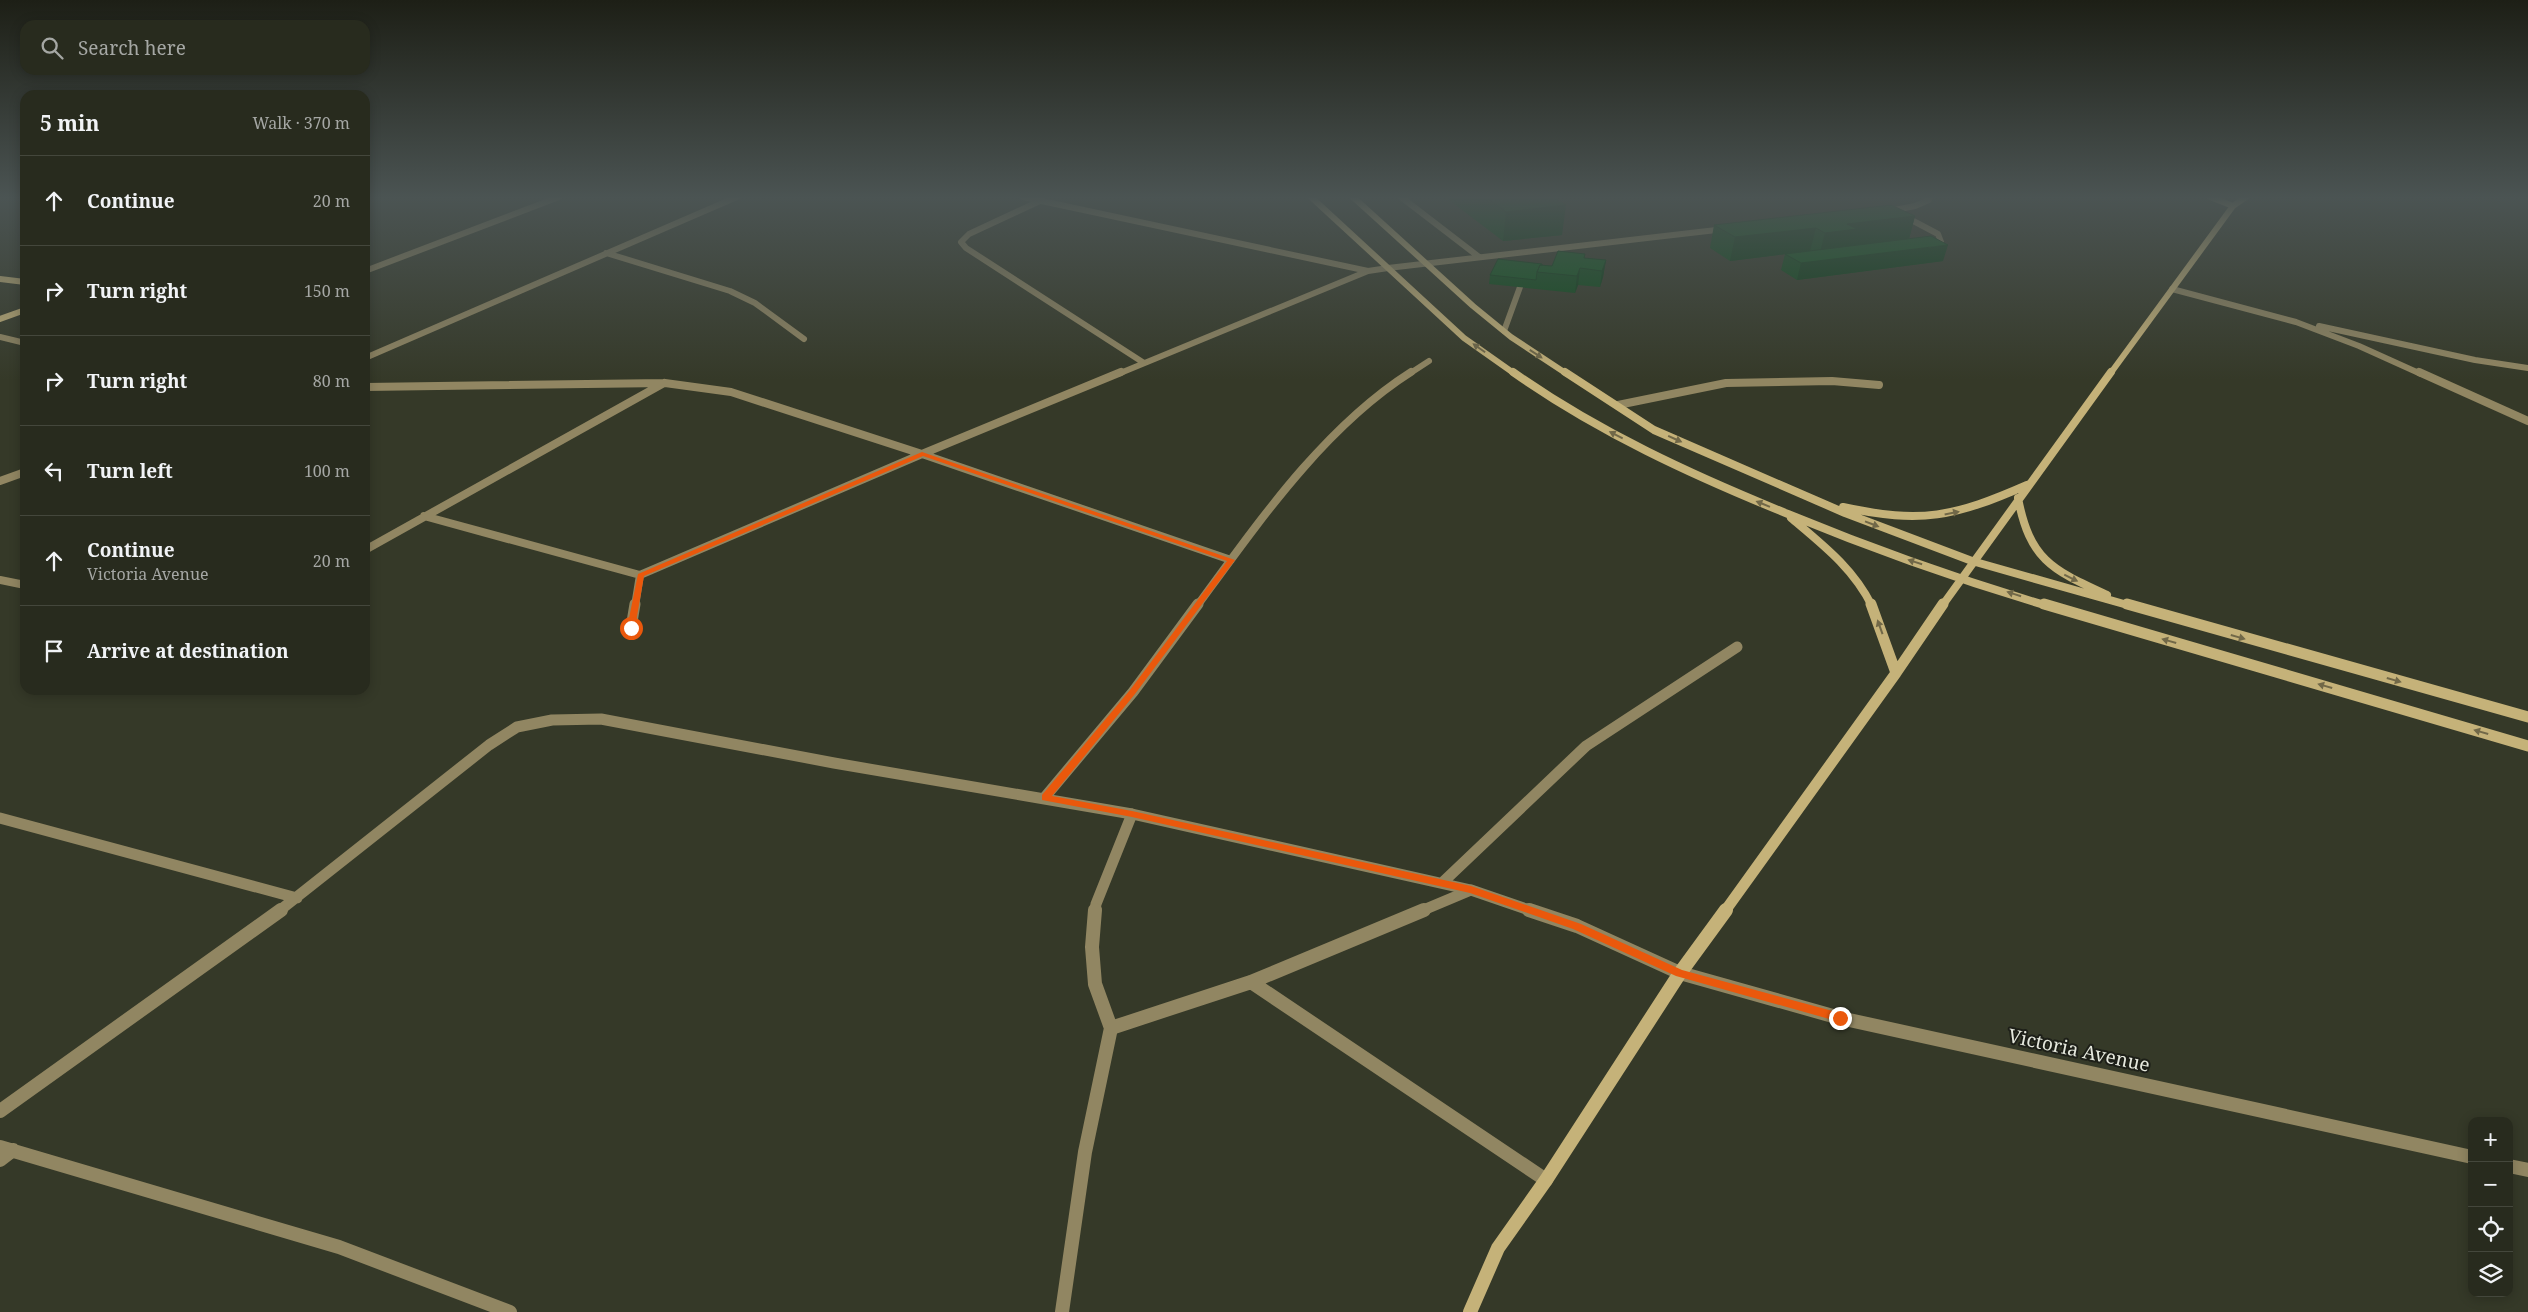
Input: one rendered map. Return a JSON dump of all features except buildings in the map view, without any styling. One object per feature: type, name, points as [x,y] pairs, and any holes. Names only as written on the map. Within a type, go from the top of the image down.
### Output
[{"type":"street","points":[[370,269],[398,258]]},
{"type":"street","points":[[370,356],[594,258]]},
{"type":"street","points":[[624,258],[730,290],[755,303],[804,339]]},
{"type":"street","points":[[982,258],[1144,363]]},
{"type":"street","points":[[1308,258],[1368,271]]},
{"type":"street","points":[[1377,258],[1464,338],[1553,400],[1614,435],[1729,490],[1859,543],[2042,604],[2528,746]]},
{"type":"street","points":[[1421,258],[1504,331],[1654,430],[1818,501],[1972,561],[2130,607],[2528,717]]},
{"type":"street","points":[[424,516],[640,575],[922,454],[1368,271],[1470,258]]},
{"type":"street","points":[[1470,1312],[1498,1248],[1546,1180],[1680,973],[1896,673],[1972,561],[2195,258]]},
{"type":"street","points":[[0,278],[20,281]]},
{"type":"street","points":[[1504,331],[1520,287]]},
{"type":"street","points":[[2172,289],[2296,322],[2373,336],[2476,361],[2528,368]]},
{"type":"street","points":[[0,319],[20,312]]},
{"type":"street","points":[[2296,322],[2359,346],[2528,422]]},
{"type":"street","points":[[0,336],[20,342]]},
{"type":"street","points":[[1045,797],[1132,692],[1231,560],[1322,446],[1391,386],[1429,361]]},
{"type":"street","points":[[1618,405],[1726,383],[1832,381],[1879,385]]},
{"type":"street","points":[[370,387],[665,383],[700,386],[731,392],[922,454],[1231,560]]},
{"type":"street","points":[[370,547],[665,383]]},
{"type":"street","points":[[0,481],[20,474]]},
{"type":"street","points":[[1818,501],[1878,515],[1928,517],[1964,510],[2028,486]]},
{"type":"street","points":[[2018,498],[2021,522],[2027,538],[2041,558],[2062,573],[2130,607]]},
{"type":"street","points":[[1785,513],[1848,568],[1858,581],[1874,611],[1896,673]]},
{"type":"street","points":[[631,628],[640,575]]},
{"type":"street","points":[[0,580],[20,584]]},
{"type":"street","points":[[1442,883],[1586,746],[1737,647]]},
{"type":"street","name":"Victoria Avenue","points":[[0,1111],[297,898],[489,744],[517,727],[552,720],[601,719],[834,763],[1045,797],[1132,814],[1442,883],[1471,890],[1577,926],[1680,973],[1840,1018],[2468,1156]]},
{"type":"street","points":[[1062,1312],[1085,1152],[1110,1028],[1096,984],[1092,947],[1096,904],[1132,814]]},
{"type":"street","points":[[0,818],[297,898]]},
{"type":"street","points":[[1110,1028],[1251,982],[1471,890]]},
{"type":"street","points":[[1251,982],[1546,1180]]},
{"type":"street","points":[[0,1160],[6,1148],[339,1247],[510,1312]]},
{"type":"street","points":[[2513,1167],[2528,1170]]},
{"type":"route","points":[[631,628],[640,575],[922,454],[1231,560],[1132,692],[1045,797],[1132,814],[1471,890],[1577,926],[1680,973],[1840,1018]]}]
